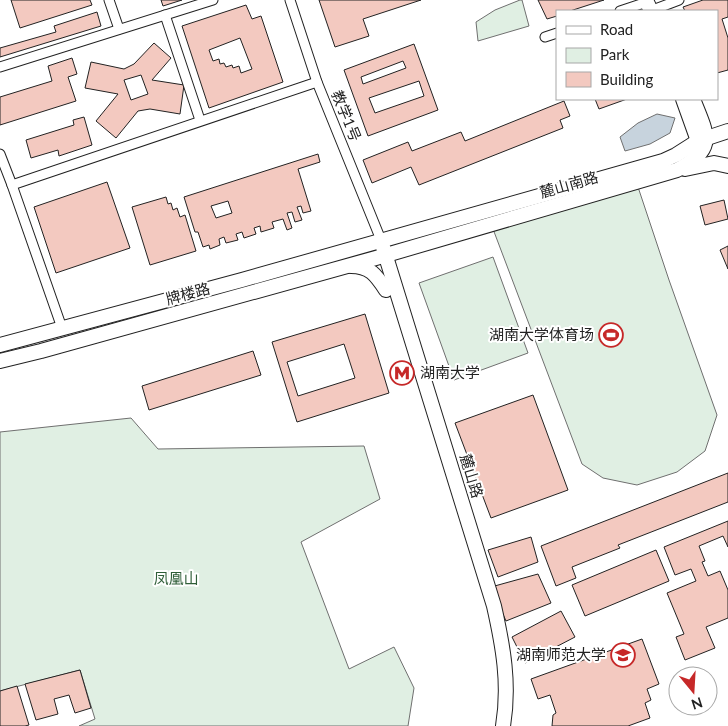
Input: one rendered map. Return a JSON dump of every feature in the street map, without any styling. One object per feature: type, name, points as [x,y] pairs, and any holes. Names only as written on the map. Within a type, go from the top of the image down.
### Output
[{"type":"main road","points":[[683,100],[703,142],[728,166]]},
{"type":"main road","points":[[693,100],[703,142]]},
{"type":"main road","points":[[703,142],[728,131]]},
{"type":"main road","name":"麓山南路","points":[[376,242],[663,160],[676,156],[703,142]]},
{"type":"main road","name":"麓山南路","points":[[381,257],[677,170],[697,157],[703,142]]},
{"type":"main road","points":[[665,174],[706,164],[714,163],[728,166]]},
{"type":"main road","name":"麓山路","points":[[376,242],[485,609],[496,667],[497,701],[494,726]]},
{"type":"main road","name":"牌楼路","points":[[0,344],[376,242]]},
{"type":"main road","points":[[348,266],[357,266],[372,271],[390,288],[396,267],[416,246]]},
{"type":"main road","name":"牌楼路","points":[[0,361],[50,349],[381,257]]},
{"type":"main road","name":"麓山路","points":[[390,288],[494,606],[506,672],[503,726]]},
{"type":"street","points":[[109,0],[119,29]]},
{"type":"street","points":[[0,67],[213,0]]},
{"type":"street","name":"教学1号","points":[[290,0],[317,82],[376,242]]},
{"type":"street","points":[[627,10],[679,0]]},
{"type":"street","points":[[165,15],[200,120]]},
{"type":"street","points":[[545,37],[556,33]]},
{"type":"street","points":[[12,185],[317,82]]},
{"type":"street","points":[[0,154],[62,328]]},
{"type":"green space","points":[[522,0],[529,26],[478,41],[476,22],[495,10]]},
{"type":"green space","name":"湖南大学体育场","points":[[638,187],[717,415],[705,451],[677,472],[637,485],[603,478],[582,464],[493,229]]},
{"type":"green space","points":[[493,257],[528,353],[454,380],[419,283]]},
{"type":"green space","name":"凤凰山","points":[[131,418],[158,449],[364,446],[380,499],[301,542],[349,669],[394,647],[414,688],[408,726],[79,726],[95,719],[80,670],[0,691],[0,432]]},
{"type":"shaded area","points":[[657,114],[675,118],[670,133],[650,144],[625,151],[620,137],[638,123]]},
{"type":"building","points":[[11,0],[90,0],[92,5],[20,28]]},
{"type":"building","points":[[161,0],[182,0],[163,6]]},
{"type":"building","points":[[319,0],[421,0],[363,19],[369,36],[335,47]]},
{"type":"building","points":[[538,0],[604,0],[573,10],[556,10],[556,16],[547,19]]},
{"type":"building","points":[[703,0],[728,0],[728,17],[722,19],[728,38],[728,70],[718,73],[718,10],[684,10],[683,7]]},
{"type":"building","points":[[246,5],[252,19],[261,16],[283,82],[209,108],[182,26]],"holes":[[[240,38],[252,69],[241,73],[239,66],[233,68],[232,65],[226,67],[224,63],[220,64],[219,59],[213,61],[209,50]]]},
{"type":"building","points":[[97,12],[101,26],[0,57],[0,48],[56,32],[54,26]]},
{"type":"building","points":[[154,43],[171,58],[152,80],[184,85],[180,114],[150,109],[138,111],[116,138],[96,121],[118,94],[85,88],[91,62],[124,69],[134,64]],"holes":[[[141,75],[148,94],[131,100],[124,80]]]},
{"type":"building","points":[[414,44],[438,110],[368,136],[344,70]],"holes":[[[403,61],[406,68],[363,84],[361,77]],[[419,81],[424,96],[375,113],[369,98]]]},
{"type":"building","points":[[72,58],[77,74],[68,77],[76,101],[0,125],[0,97],[52,81],[48,66]]},
{"type":"building","points":[[595,100],[624,100],[599,109]]},
{"type":"building","points":[[564,101],[570,116],[560,120],[563,128],[419,185],[411,167],[372,183],[363,160],[408,142],[412,151],[461,132],[465,141]]},
{"type":"building","points":[[84,117],[92,145],[59,156],[58,150],[31,158],[26,140],[74,125],[73,120]]},
{"type":"building","points":[[318,154],[320,162],[298,169],[311,211],[303,213],[301,206],[297,207],[302,220],[295,222],[292,212],[287,213],[292,228],[287,230],[283,219],[272,222],[274,228],[261,232],[260,226],[254,228],[256,234],[244,238],[242,232],[236,234],[238,240],[226,243],[224,237],[219,239],[220,245],[210,249],[209,245],[203,247],[198,232],[195,232],[184,197]],"holes":[[[228,201],[232,213],[216,218],[211,206]]]},
{"type":"building","points":[[107,182],[130,248],[56,273],[34,207]]},
{"type":"building","points":[[166,197],[168,204],[171,203],[173,210],[177,208],[180,217],[185,215],[196,251],[150,265],[132,207]]},
{"type":"building","points":[[724,200],[728,219],[705,225],[700,206]]},
{"type":"building","points":[[728,246],[728,269],[720,250]]},
{"type":"building","points":[[365,314],[389,393],[297,422],[272,342]],"holes":[[[344,344],[355,378],[298,396],[287,362]]]},
{"type":"building","points":[[253,351],[261,375],[149,410],[142,386]]},
{"type":"building","points":[[533,395],[568,490],[491,518],[455,423]]},
{"type":"building","points":[[728,473],[728,502],[618,545],[620,548],[572,567],[576,578],[556,586],[541,546]]},
{"type":"building","points":[[728,521],[728,547],[723,536],[699,546],[705,561],[702,562],[708,576],[720,571],[728,590],[728,618],[706,627],[715,648],[685,660],[676,637],[684,634],[667,593],[696,581],[691,569],[675,575],[664,547]]},
{"type":"building","points":[[531,537],[538,562],[498,577],[488,550]]},
{"type":"building","points":[[656,550],[669,581],[585,616],[572,585]]},
{"type":"building","points":[[538,574],[551,603],[506,621],[491,587]]},
{"type":"building","points":[[561,611],[575,637],[525,663],[512,637]]},
{"type":"building","points":[[642,639],[659,684],[647,689],[651,700],[645,703],[650,718],[628,726],[552,726],[553,715],[556,713],[550,695],[538,699],[531,679]]},
{"type":"building","points":[[80,670],[91,708],[75,713],[69,695],[54,699],[58,714],[36,720],[25,684]]},
{"type":"building","points":[[17,686],[29,725],[0,726],[0,691]]},
{"type":"place","name":"湖南大学体育场","points":[[611,335]]},
{"type":"place","name":"湖南大学","points":[[402,373]]},
{"type":"place","name":"湖南师范大学","points":[[623,655]]}]
